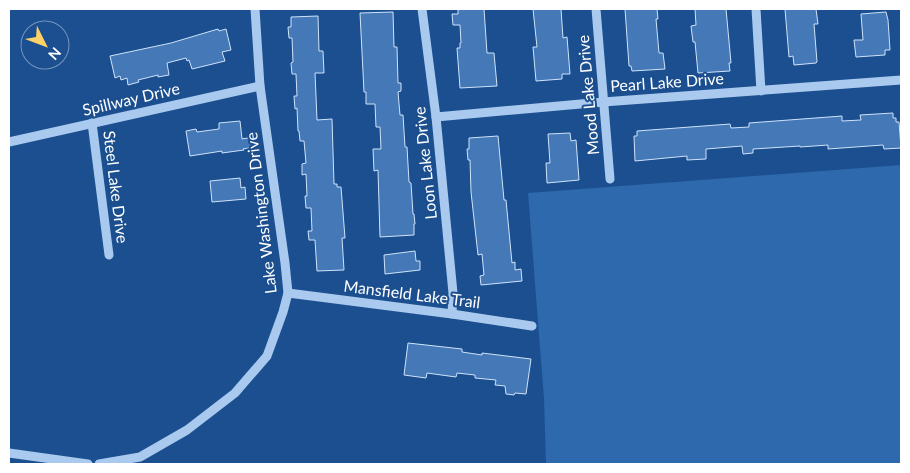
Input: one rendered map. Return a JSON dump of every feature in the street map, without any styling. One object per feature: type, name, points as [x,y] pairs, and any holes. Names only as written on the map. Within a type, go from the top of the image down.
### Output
[{"type":"street","name":"Lake Washington Drive","points":[[99,464],[140,457],[187,430],[235,393],[267,356],[283,312],[288,293],[260,86],[255,9]]},
{"type":"street","name":"Loon Lake Drive","points":[[422,9],[436,117],[453,292],[452,314]]},
{"type":"street","name":"Mood Lake Drive","points":[[596,9],[610,179]]},
{"type":"street","points":[[756,9],[761,91]]},
{"type":"street","name":"Pearl Lake Drive","points":[[436,117],[603,102],[901,80]]},
{"type":"street","name":"Spillway Drive","points":[[9,142],[260,86]]},
{"type":"street","name":"Steel Lake Drive","points":[[92,123],[109,255]]},
{"type":"street","name":"Mansfield Lake Trail","points":[[288,293],[532,326]]},
{"type":"street","points":[[9,453],[88,464]]},
{"type":"shaded area","points":[[901,165],[901,464],[546,464],[544,399],[528,193]]},
{"type":"building","points":[[484,9],[487,53],[494,53],[497,86],[460,88],[457,48],[460,48],[461,43],[460,25],[453,25],[452,14],[458,14],[458,10]]},
{"type":"building","points":[[533,9],[561,9],[563,38],[567,37],[570,74],[562,74],[562,79],[536,81],[533,47],[537,47]]},
{"type":"building","points":[[625,9],[657,9],[659,53],[663,53],[665,69],[632,71],[631,66],[629,66]]},
{"type":"building","points":[[695,9],[726,9],[731,63],[729,63],[730,71],[698,73],[695,42],[693,42],[691,26],[696,25]]},
{"type":"building","points":[[785,9],[816,9],[818,24],[814,24],[816,63],[794,65],[793,56],[789,57]]},
{"type":"building","points":[[393,12],[394,47],[397,47],[398,83],[401,83],[401,91],[398,92],[400,115],[403,115],[405,147],[407,147],[409,182],[411,183],[415,224],[414,235],[380,237],[378,170],[374,171],[373,149],[381,149],[380,127],[376,127],[375,104],[366,104],[360,13]]},
{"type":"building","points":[[886,12],[890,50],[885,50],[885,55],[856,57],[854,40],[863,40],[861,14]]},
{"type":"building","points":[[318,16],[319,51],[323,51],[324,73],[315,73],[317,120],[332,119],[334,184],[337,184],[337,187],[341,187],[345,238],[342,238],[344,270],[317,271],[315,240],[309,240],[308,231],[312,231],[311,208],[306,208],[306,174],[302,175],[302,164],[306,163],[304,141],[300,141],[297,108],[295,109],[294,96],[297,96],[296,74],[292,74],[292,38],[289,38],[288,27],[291,27],[291,17]]},
{"type":"building","points":[[218,29],[219,31],[226,29],[231,50],[222,52],[225,61],[192,69],[189,60],[187,61],[186,58],[167,63],[169,75],[158,77],[158,75],[138,80],[139,82],[128,85],[127,78],[121,80],[120,76],[115,78],[110,56],[171,43]]},
{"type":"building","points":[[893,113],[893,118],[896,118],[896,122],[899,122],[901,148],[884,149],[883,145],[828,149],[828,145],[800,146],[753,149],[753,153],[743,154],[742,146],[706,149],[706,159],[687,160],[687,156],[635,161],[634,136],[637,136],[637,131],[730,124],[731,128],[749,127],[749,123],[842,116],[842,121],[861,120],[860,115]]},
{"type":"building","points":[[240,121],[242,139],[253,137],[254,147],[244,150],[190,156],[186,131],[196,129],[197,132],[219,129],[219,123]]},
{"type":"building","points":[[570,133],[571,141],[576,140],[579,180],[547,183],[546,163],[550,163],[548,134]]},
{"type":"building","points":[[498,136],[512,263],[515,262],[515,270],[521,269],[522,281],[481,285],[480,276],[484,275],[482,254],[478,255],[471,192],[470,160],[468,160],[467,149],[469,149],[469,138]]},
{"type":"building","points":[[240,178],[241,188],[245,187],[246,199],[212,202],[210,181]]},
{"type":"building","points":[[415,251],[416,261],[420,261],[420,270],[385,274],[384,255]]},
{"type":"building","points":[[408,343],[462,349],[462,352],[482,355],[482,353],[531,359],[526,394],[506,394],[505,386],[495,385],[496,380],[475,378],[475,375],[457,373],[456,377],[427,373],[426,378],[404,375]]}]
